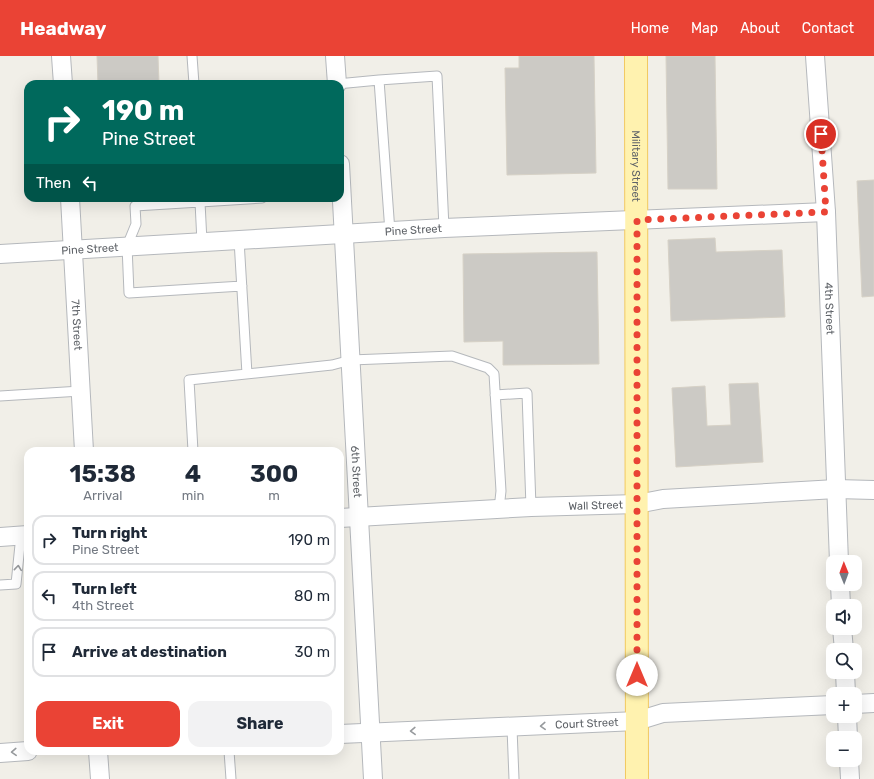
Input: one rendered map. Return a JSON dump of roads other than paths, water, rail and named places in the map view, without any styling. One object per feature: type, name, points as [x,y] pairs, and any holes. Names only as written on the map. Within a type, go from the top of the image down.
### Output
[{"type":"main road","name":"Military Street","points":[[636,56],[637,779]]},
{"type":"street","points":[[61,56],[63,80]]},
{"type":"street","points":[[335,56],[337,80]]},
{"type":"street","name":"4th Street","points":[[815,56],[826,212],[839,555]]},
{"type":"street","name":"7th Street","points":[[70,202],[84,447]]},
{"type":"street","name":"6th Street","points":[[342,202],[373,779]]},
{"type":"street","name":"Pine Street","points":[[0,254],[444,228],[826,212]]},
{"type":"street","name":"Wall Street","points":[[344,518],[531,507],[637,504],[663,499],[836,489],[874,490]]},
{"type":"street","points":[[0,537],[24,535]]},
{"type":"street","points":[[862,704],[874,703]]},
{"type":"street","name":"Court Street","points":[[344,734],[512,728],[637,721],[664,714],[826,705]]},
{"type":"street","points":[[0,753],[24,751]]},
{"type":"street","points":[[98,755],[100,779]]},
{"type":"street","points":[[849,767],[850,779]]},
{"type":"lane","points":[[192,56],[194,80]]},
{"type":"lane","points":[[344,83],[437,76],[444,228]]},
{"type":"lane","points":[[379,80],[390,232]]},
{"type":"lane","points":[[178,202],[135,206],[136,224],[127,246],[129,293],[242,286]]},
{"type":"lane","points":[[200,202],[202,242]]},
{"type":"lane","points":[[240,240],[247,374]]},
{"type":"lane","points":[[193,447],[189,380],[332,365],[351,360],[452,356],[488,368],[494,374],[501,491],[500,509]]},
{"type":"lane","points":[[0,396],[81,392]]},
{"type":"lane","points":[[495,395],[527,393],[531,507]]},
{"type":"lane","points":[[0,585],[16,584],[24,540]]},
{"type":"lane","points":[[512,728],[514,779]]},
{"type":"lane","points":[[229,755],[231,779]]}]
